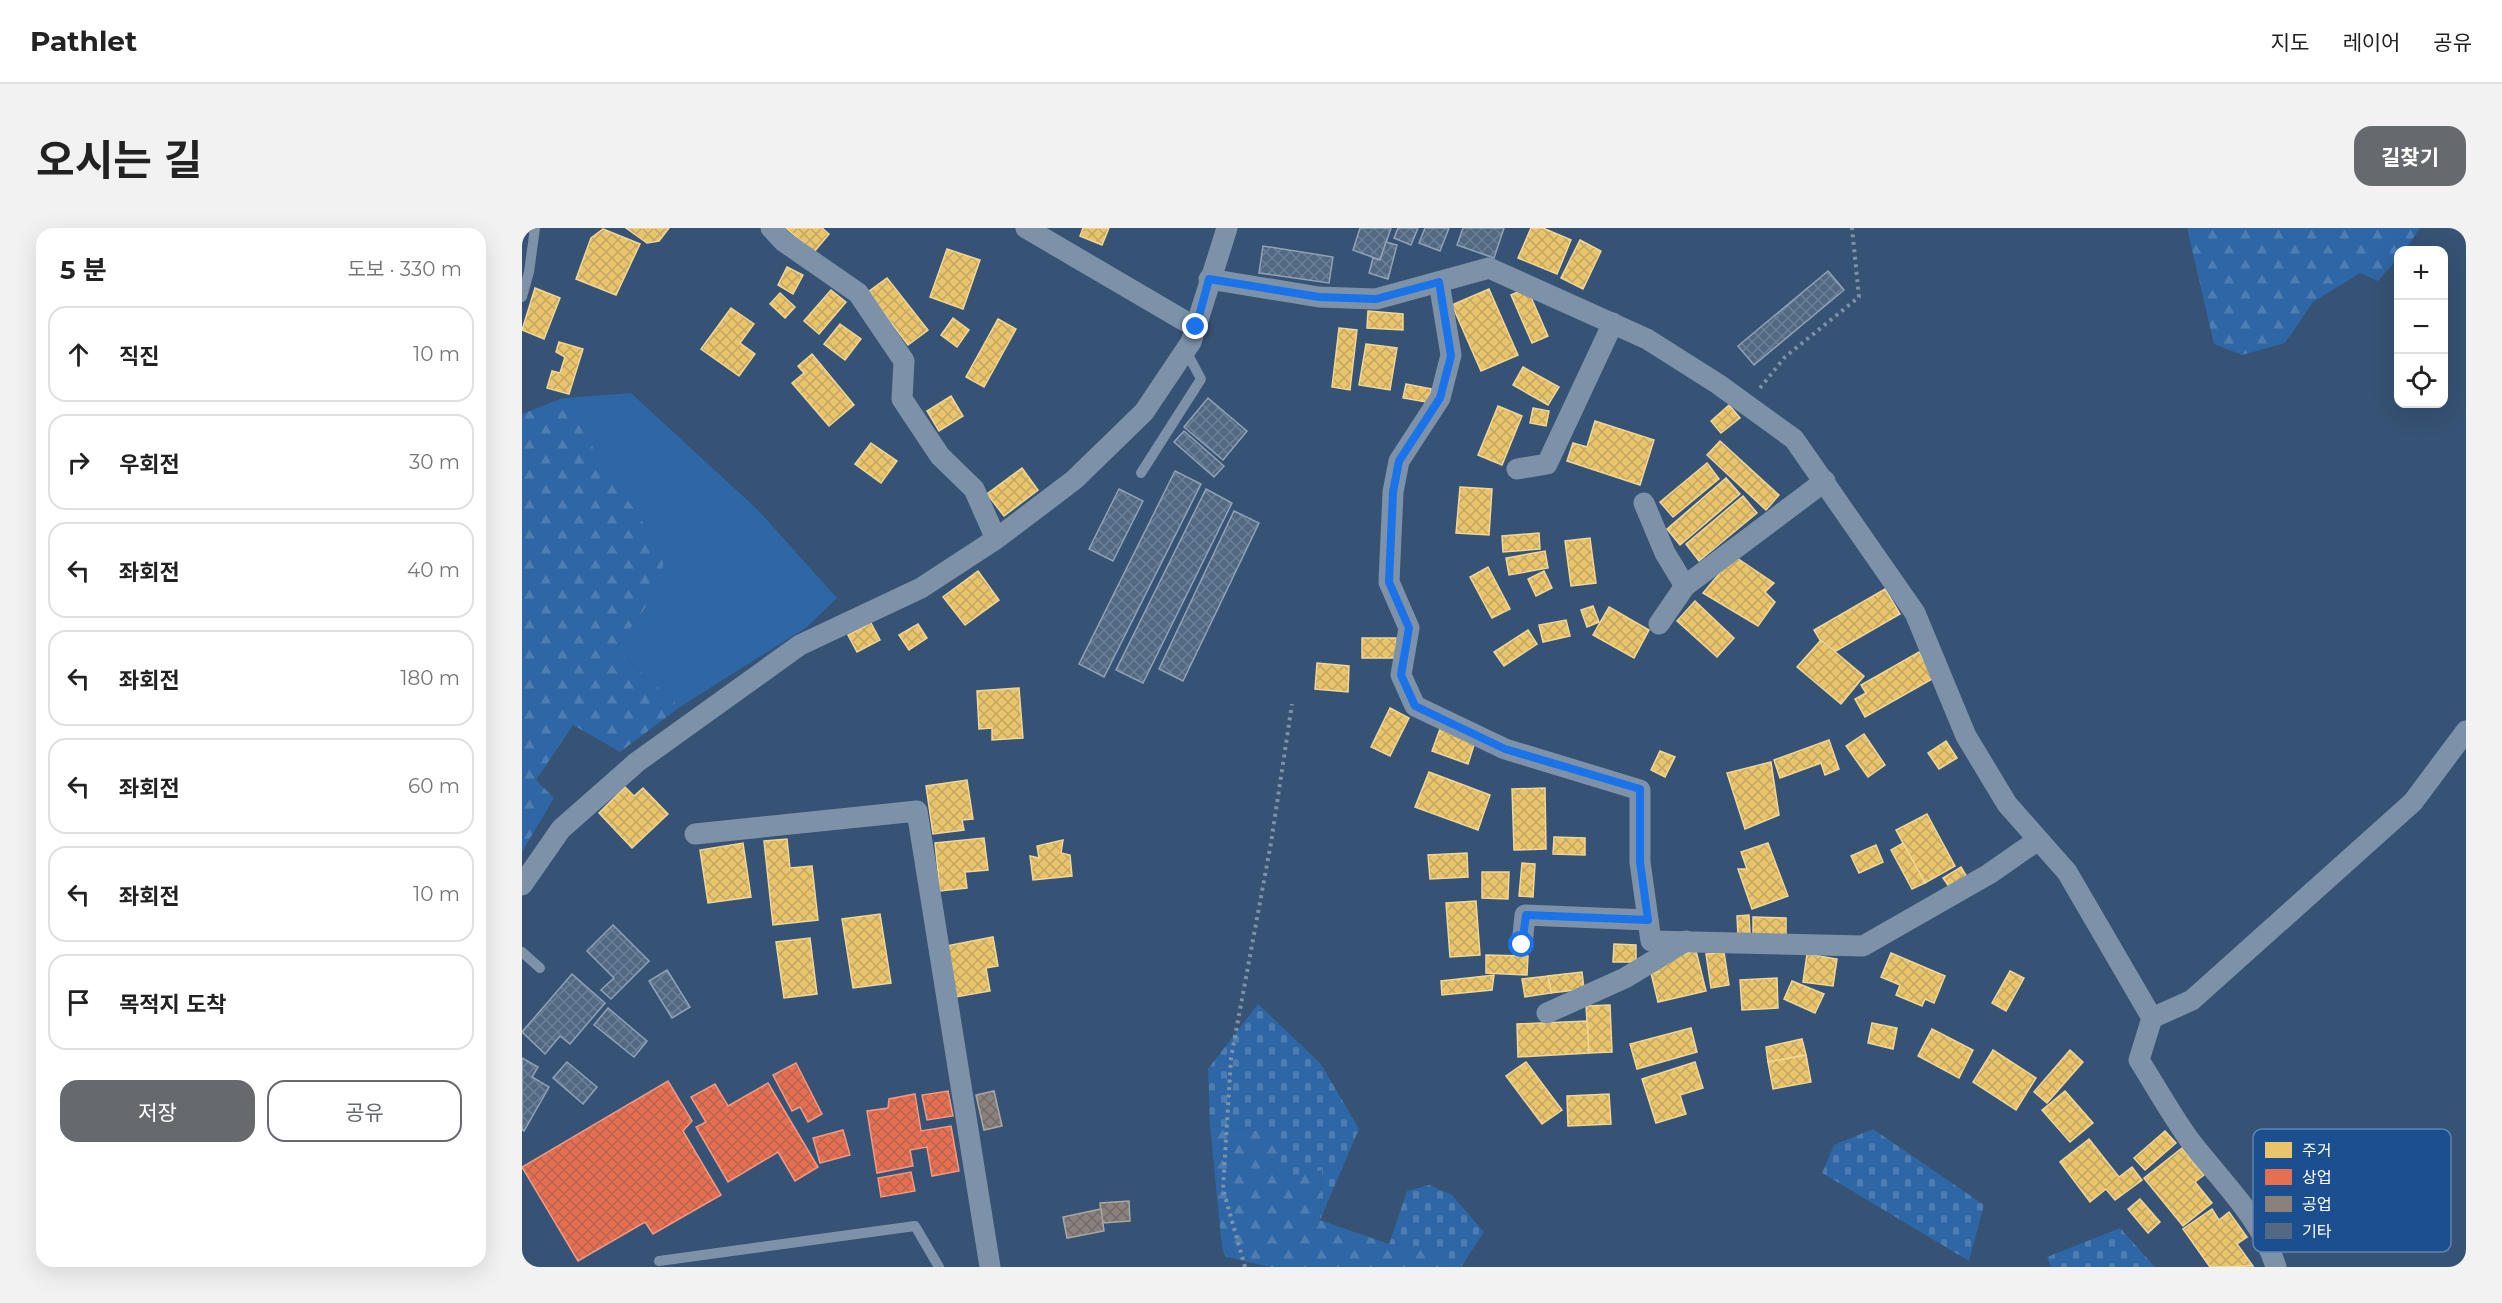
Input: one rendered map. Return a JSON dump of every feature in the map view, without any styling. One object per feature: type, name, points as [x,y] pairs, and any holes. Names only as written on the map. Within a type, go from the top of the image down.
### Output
[{"type":"street","points":[[771,228],[783,241],[858,293],[904,361],[902,399],[940,456],[974,489],[996,539]]},
{"type":"street","points":[[1026,228],[1196,327]]},
{"type":"street","points":[[522,885],[561,829],[637,762],[800,645],[921,588],[996,539],[1074,480],[1144,412],[1186,351],[1196,327],[1209,279],[1227,228]]},
{"type":"street","points":[[1209,279],[1319,297],[1376,299],[1489,268],[1647,339],[1794,439],[1915,613],[1965,736],[2007,804],[2067,872],[2152,1018],[2139,1060],[2189,1139],[2253,1221]]},
{"type":"street","points":[[1439,282],[1451,356],[1440,398],[1399,461],[1393,492],[1389,582],[1409,628],[1401,675],[1415,706],[1435,716],[1505,749],[1640,789],[1640,862],[1651,941],[1687,940],[1863,946],[1989,874],[2038,840]]},
{"type":"street","points":[[1517,469],[1547,464],[1613,323]]},
{"type":"street","points":[[1659,624],[1685,586],[1825,481]]},
{"type":"street","points":[[1644,503],[1665,553],[1685,586]]},
{"type":"street","points":[[2152,1018],[2192,1000],[2414,802],[2466,731]]},
{"type":"street","points":[[695,834],[916,811],[990,1267]]},
{"type":"street","points":[[1522,945],[1526,915],[1648,920]]},
{"type":"street","points":[[1547,1013],[1625,978],[1687,940]]},
{"type":"street","points":[[2272,1252],[2276,1267]]},
{"type":"lane","points":[[522,297],[530,272],[535,228]]},
{"type":"lane","points":[[1141,473],[1201,379],[1186,351]]},
{"type":"lane","points":[[522,870],[547,849]]},
{"type":"lane","points":[[522,952],[540,968]]},
{"type":"lane","points":[[658,1261],[915,1226],[939,1267]]},
{"type":"path","points":[[1747,405],[1785,357],[1859,297],[1852,228]]},
{"type":"path","points":[[1245,1267],[1223,1190],[1231,1058],[1270,843],[1292,704]]},
{"type":"green space","points":[[2187,228],[2420,228],[2408,246],[2394,246],[2394,263],[2378,281],[2360,273],[2313,302],[2285,343],[2242,355],[2214,344]]},
{"type":"green space","points":[[631,393],[758,510],[837,598],[807,627],[680,707],[615,649],[657,592],[588,440],[563,398]]},
{"type":"green space","points":[[563,398],[665,556],[657,592],[615,649],[680,707],[620,752],[573,725],[536,780],[554,798],[522,852],[522,414]]},
{"type":"green space","points":[[1258,1004],[1321,1064],[1359,1129],[1320,1220],[1322,1170],[1282,1178],[1276,1133],[1210,1126],[1208,1069]]},
{"type":"green space","points":[[1210,1126],[1276,1133],[1322,1170],[1320,1220],[1389,1244],[1428,1247],[1444,1267],[1270,1267],[1226,1257],[1222,1248]]},
{"type":"green space","points":[[1873,1129],[1984,1205],[1969,1261],[1822,1173],[1834,1145]]},
{"type":"green space","points":[[1429,1185],[1451,1194],[1484,1232],[1461,1267],[1444,1267],[1428,1247],[1389,1244],[1407,1191]]},
{"type":"green space","points":[[2120,1228],[2155,1267],[2051,1267],[2047,1257]]},
{"type":"building: 주거","points":[[626,228],[669,228],[659,241],[647,243]]},
{"type":"building: 주거","points":[[786,228],[822,228],[829,234],[814,252]]},
{"type":"building: 주거","points":[[1083,228],[1109,228],[1102,245],[1080,236]]},
{"type":"building: 주거","points":[[1531,228],[1543,228],[1571,240],[1557,274],[1518,258]]},
{"type":"building: 주거","points":[[603,229],[640,244],[616,295],[576,279],[591,238]]},
{"type":"building: 주거","points":[[1580,240],[1601,251],[1583,289],[1561,278]]},
{"type":"building: 주거","points":[[947,249],[980,260],[963,309],[930,297]]},
{"type":"building: 주거","points":[[787,267],[803,275],[793,294],[778,285]]},
{"type":"building: 주거","points":[[887,278],[928,330],[908,345],[868,292]]},
{"type":"building: 주거","points":[[535,288],[560,298],[544,339],[522,330]]},
{"type":"building: 주거","points":[[1527,288],[1548,336],[1532,343],[1511,295]]},
{"type":"building: 주거","points":[[1489,289],[1518,355],[1481,371],[1452,305]]},
{"type":"building: 주거","points":[[831,290],[846,302],[819,334],[804,321]]},
{"type":"building: 주거","points":[[780,293],[795,307],[785,318],[770,304]]},
{"type":"building: 주거","points":[[731,308],[754,324],[740,343],[755,354],[739,376],[701,349]]},
{"type":"building: 주거","points":[[1368,311],[1403,314],[1403,330],[1367,328]]},
{"type":"building: 주거","points":[[953,318],[969,330],[957,347],[941,335]]},
{"type":"building: 주거","points":[[998,319],[1016,329],[984,387],[966,377]]},
{"type":"building: 주거","points":[[840,324],[861,339],[845,360],[824,344]]},
{"type":"building: 주거","points":[[1339,328],[1357,330],[1350,390],[1332,387]]},
{"type":"building: 주거","points":[[559,342],[583,349],[569,394],[547,388],[552,371],[560,373],[565,357],[556,352]]},
{"type":"building: 주거","points":[[1366,344],[1397,348],[1390,390],[1359,385]]},
{"type":"building: 주거","points":[[812,354],[854,405],[829,426],[792,383],[804,373],[798,366]]},
{"type":"building: 주거","points":[[1523,367],[1559,387],[1548,405],[1513,385]]},
{"type":"building: 주거","points":[[1406,384],[1432,389],[1426,402],[1403,398]]},
{"type":"building: 주거","points":[[951,396],[963,416],[939,431],[927,411]]},
{"type":"building: 주거","points":[[1729,405],[1740,418],[1721,433],[1711,421]]},
{"type":"building: 주거","points":[[1498,406],[1522,416],[1502,465],[1478,455]]},
{"type":"building: 주거","points":[[1533,408],[1549,411],[1546,426],[1530,423]]},
{"type":"building: 주거","points":[[1595,421],[1654,440],[1640,485],[1567,461],[1573,443],[1587,447]]},
{"type":"building: 주거","points":[[1720,441],[1779,495],[1766,510],[1707,455]]},
{"type":"building: 주거","points":[[871,443],[897,461],[881,483],[855,464]]},
{"type":"building: 주거","points":[[1707,463],[1719,479],[1673,517],[1660,502]]},
{"type":"building: 주거","points":[[1022,468],[1038,490],[1004,516],[987,494]]},
{"type":"building: 주거","points":[[1726,478],[1740,494],[1680,545],[1667,529]]},
{"type":"building: 주거","points":[[1460,487],[1492,489],[1489,535],[1456,533]]},
{"type":"building: 주거","points":[[1743,496],[1757,513],[1699,561],[1686,544]]},
{"type":"building: 주거","points":[[1539,533],[1540,549],[1503,552],[1502,536]]},
{"type":"building: 주거","points":[[1590,538],[1596,583],[1571,586],[1565,541]]},
{"type":"building: 주거","points":[[1545,551],[1548,568],[1509,575],[1506,558]]},
{"type":"building: 주거","points":[[1734,556],[1774,583],[1765,592],[1775,602],[1758,626],[1703,593]]},
{"type":"building: 주거","points":[[1488,567],[1510,609],[1492,618],[1470,577]]},
{"type":"building: 주거","points":[[978,571],[999,600],[965,625],[943,597]]},
{"type":"building: 주거","points":[[1544,571],[1552,588],[1536,596],[1528,579]]},
{"type":"building: 주거","points":[[1885,589],[1900,614],[1829,655],[1814,630]]},
{"type":"building: 주거","points":[[1695,601],[1734,638],[1717,657],[1677,621]]},
{"type":"building: 주거","points":[[1593,606],[1599,622],[1587,627],[1581,610]]},
{"type":"building: 주거","points":[[1609,607],[1649,630],[1634,658],[1593,635]]},
{"type":"building: 주거","points":[[1566,620],[1570,636],[1543,642],[1539,625]]},
{"type":"building: 주거","points":[[871,623],[880,640],[857,652],[848,635]]},
{"type":"building: 주거","points":[[918,624],[927,638],[909,650],[899,635]]},
{"type":"building: 주거","points":[[1528,630],[1537,644],[1504,666],[1494,652]]},
{"type":"building: 주거","points":[[1362,638],[1396,638],[1396,658],[1362,658]]},
{"type":"building: 주거","points":[[1821,640],[1864,676],[1841,704],[1797,667]]},
{"type":"building: 주거","points":[[1919,652],[1934,678],[1865,717],[1855,699],[1866,693],[1861,685]]},
{"type":"building: 주거","points":[[1317,663],[1349,666],[1348,692],[1315,689]]},
{"type":"building: 주거","points":[[1019,688],[1023,738],[992,740],[992,728],[979,729],[977,691]]},
{"type":"building: 주거","points":[[1390,708],[1409,718],[1390,756],[1371,747]]},
{"type":"building: 주거","points":[[1440,729],[1475,742],[1468,764],[1432,751]]},
{"type":"building: 주거","points":[[1864,734],[1885,765],[1868,777],[1846,746]]},
{"type":"building: 주거","points":[[1829,740],[1839,769],[1825,775],[1821,763],[1780,778],[1774,760]]},
{"type":"building: 주거","points":[[1946,741],[1957,758],[1939,769],[1928,753]]},
{"type":"building: 주거","points":[[1660,751],[1675,757],[1665,777],[1651,770]]},
{"type":"building: 주거","points":[[1771,762],[1779,815],[1745,829],[1727,773]]},
{"type":"building: 주거","points":[[1429,772],[1490,795],[1478,830],[1415,807]]},
{"type":"building: 주거","points":[[967,780],[973,819],[962,820],[964,830],[933,834],[926,786]]},
{"type":"building: 주거","points":[[625,787],[634,796],[643,788],[668,814],[632,848],[599,813]]},
{"type":"building: 주거","points":[[1545,788],[1546,849],[1514,850],[1512,789]]},
{"type":"building: 주거","points":[[1927,814],[1955,866],[1925,883],[1896,830]]},
{"type":"building: 주거","points":[[1554,837],[1585,838],[1585,855],[1553,854]]},
{"type":"building: 주거","points":[[984,838],[988,870],[965,872],[967,888],[940,891],[935,843]]},
{"type":"building: 주거","points":[[787,839],[790,868],[812,866],[818,920],[773,925],[764,841]]},
{"type":"building: 주거","points":[[1063,840],[1061,853],[1070,855],[1072,876],[1033,880],[1030,856],[1039,858],[1037,846]]},
{"type":"building: 주거","points":[[743,843],[751,897],[708,903],[700,850]]},
{"type":"building: 주거","points":[[1768,843],[1788,896],[1752,909],[1738,869],[1747,869],[1741,852]]},
{"type":"building: 주거","points":[[1903,843],[1925,883],[1912,889],[1891,850]]},
{"type":"building: 주거","points":[[1876,845],[1883,862],[1859,873],[1851,856]]},
{"type":"building: 주거","points":[[1467,853],[1468,877],[1430,879],[1428,855]]},
{"type":"building: 주거","points":[[1522,863],[1535,864],[1533,897],[1519,896]]},
{"type":"building: 주거","points":[[1961,867],[1967,877],[1950,888],[1943,878]]},
{"type":"building: 주거","points":[[1482,872],[1509,872],[1508,899],[1482,898]]},
{"type":"building: 주거","points":[[1476,901],[1480,955],[1450,957],[1446,903]]},
{"type":"building: 주거","points":[[880,914],[891,983],[853,988],[842,919]]},
{"type":"building: 주거","points":[[1749,915],[1750,934],[1738,935],[1737,916]]},
{"type":"building: 주거","points":[[1753,917],[1786,918],[1786,936],[1753,935]]},
{"type":"building: 주거","points":[[993,937],[998,966],[986,968],[990,991],[956,997],[946,946]]},
{"type":"building: 주거","points":[[810,938],[817,994],[784,998],[776,942]]},
{"type":"building: 주거","points":[[1614,944],[1636,945],[1636,962],[1613,962]]},
{"type":"building: 주거","points":[[1696,951],[1706,991],[1658,1002],[1651,973],[1659,971],[1656,960]]},
{"type":"building: 주거","points":[[1724,952],[1729,985],[1711,988],[1706,954]]},
{"type":"building: 주거","points":[[1891,953],[1945,976],[1934,1003],[1925,999],[1922,1006],[1896,995],[1900,985],[1881,977]]},
{"type":"building: 주거","points":[[1807,954],[1837,959],[1833,986],[1803,982]]},
{"type":"building: 주거","points":[[1486,955],[1528,956],[1527,975],[1486,973]]},
{"type":"building: 주거","points":[[2010,971],[2024,978],[2006,1011],[1992,1003]]},
{"type":"building: 주거","points":[[1582,972],[1584,989],[1551,993],[1548,976]]},
{"type":"building: 주거","points":[[1494,975],[1492,990],[1442,995],[1441,981]]},
{"type":"building: 주거","points":[[1548,976],[1551,993],[1525,997],[1522,979]]},
{"type":"building: 주거","points":[[1777,978],[1778,1008],[1742,1010],[1740,980]]},
{"type":"building: 주거","points":[[1792,981],[1824,994],[1815,1013],[1784,999]]},
{"type":"building: 주거","points":[[1610,1005],[1612,1052],[1589,1053],[1586,1006]]},
{"type":"building: 주거","points":[[1587,1021],[1589,1053],[1518,1057],[1517,1024]]},
{"type":"building: 주거","points":[[1872,1023],[1897,1028],[1893,1049],[1868,1043]]},
{"type":"building: 주거","points":[[1691,1028],[1697,1052],[1637,1069],[1630,1044]]},
{"type":"building: 주거","points":[[1932,1029],[1973,1050],[1959,1078],[1918,1056]]},
{"type":"building: 주거","points":[[1802,1039],[1806,1055],[1768,1062],[1766,1047]]},
{"type":"building: 주거","points":[[1993,1050],[2036,1078],[2016,1110],[1973,1082]]},
{"type":"building: 주거","points":[[2070,1050],[2083,1062],[2047,1103],[2034,1092]]},
{"type":"building: 주거","points":[[1806,1055],[1811,1082],[1773,1089],[1768,1062]]},
{"type":"building: 주거","points":[[1526,1062],[1562,1110],[1542,1124],[1506,1076]]},
{"type":"building: 주거","points":[[1695,1062],[1703,1088],[1680,1095],[1686,1114],[1656,1123],[1642,1079]]},
{"type":"building: 주거","points":[[2065,1091],[2093,1123],[2070,1142],[2042,1110]]},
{"type":"building: 주거","points":[[1609,1094],[1611,1124],[1568,1126],[1567,1096]]},
{"type":"building: 주거","points":[[2165,1131],[2176,1143],[2145,1170],[2134,1158]]},
{"type":"building: 주거","points":[[2089,1139],[2119,1177],[2132,1167],[2142,1180],[2115,1200],[2106,1189],[2090,1202],[2060,1162]]},
{"type":"building: 주거","points":[[2182,1148],[2204,1175],[2195,1182],[2212,1203],[2183,1226],[2144,1178]]},
{"type":"building: 주거","points":[[2140,1199],[2160,1222],[2148,1233],[2128,1209]]},
{"type":"building: 주거","points":[[2212,1209],[2219,1220],[2229,1212],[2247,1237],[2237,1244],[2253,1266],[2210,1267],[2183,1229]]},
{"type":"building: 상업","points":[[796,1063],[822,1114],[808,1122],[800,1107],[792,1111],[773,1075]]},
{"type":"building: 상업","points":[[668,1081],[692,1121],[683,1131],[721,1195],[653,1234],[645,1222],[578,1261],[522,1167]]},
{"type":"building: 상업","points":[[768,1083],[818,1167],[795,1181],[778,1152],[728,1182],[696,1127],[706,1122],[691,1097],[715,1084],[728,1106]]},
{"type":"building: 상업","points":[[948,1091],[953,1116],[927,1120],[922,1095]]},
{"type":"building: 상업","points":[[915,1094],[921,1131],[951,1126],[959,1171],[932,1176],[927,1147],[910,1150],[913,1166],[877,1173],[867,1111],[888,1108],[889,1099]]},
{"type":"building: 상업","points":[[843,1130],[850,1155],[820,1163],[813,1138]]},
{"type":"building: 상업","points":[[911,1172],[915,1191],[881,1197],[878,1178]]},
{"type":"building: 공업","points":[[994,1091],[1002,1126],[984,1130],[976,1095]]},
{"type":"building: 공업","points":[[1129,1201],[1130,1221],[1102,1223],[1100,1203]]},
{"type":"building: 공업","points":[[1101,1209],[1104,1231],[1067,1238],[1063,1217]]},
{"type":"building: 기타","points":[[1360,228],[1391,228],[1380,260],[1353,250]]},
{"type":"building: 기타","points":[[1398,228],[1418,228],[1411,245],[1394,238]]},
{"type":"building: 기타","points":[[1425,228],[1449,228],[1440,251],[1419,243]]},
{"type":"building: 기타","points":[[1463,228],[1504,228],[1494,258],[1457,245]]},
{"type":"building: 기타","points":[[1386,242],[1397,245],[1388,279],[1369,273],[1373,258],[1380,260]]},
{"type":"building: 기타","points":[[1263,246],[1333,257],[1329,283],[1259,273]]},
{"type":"building: 기타","points":[[1828,271],[1844,290],[1754,365],[1738,346]]},
{"type":"building: 기타","points":[[1208,398],[1247,431],[1223,460],[1184,427]]},
{"type":"building: 기타","points":[[1184,431],[1224,466],[1214,477],[1174,442]]},
{"type":"building: 기타","points":[[1175,471],[1201,484],[1104,677],[1079,664]]},
{"type":"building: 기타","points":[[1119,489],[1143,501],[1113,561],[1089,549]]},
{"type":"building: 기타","points":[[1206,489],[1232,503],[1143,683],[1116,670]]},
{"type":"building: 기타","points":[[1234,511],[1259,523],[1183,681],[1159,669]]},
{"type":"building: 기타","points":[[613,925],[649,961],[611,999],[601,990],[614,978],[587,951]]},
{"type":"building: 기타","points":[[667,970],[690,1007],[672,1018],[649,981]]},
{"type":"building: 기타","points":[[572,974],[605,1003],[570,1044],[560,1036],[545,1054],[522,1032]]},
{"type":"building: 기타","points":[[608,1008],[647,1041],[634,1057],[594,1025]]},
{"type":"building: 기타","points":[[522,1058],[538,1067],[532,1077],[549,1087],[524,1131],[522,1130]]},
{"type":"building: 기타","points":[[567,1062],[597,1087],[583,1104],[553,1078]]},
{"type":"route","points":[[1196,327],[1209,279],[1319,297],[1376,299],[1439,282],[1443,318],[1451,356],[1440,398],[1399,461],[1393,492],[1389,582],[1409,628],[1401,675],[1415,706],[1505,749],[1640,789],[1640,862],[1648,920],[1526,915],[1522,945]]}]
